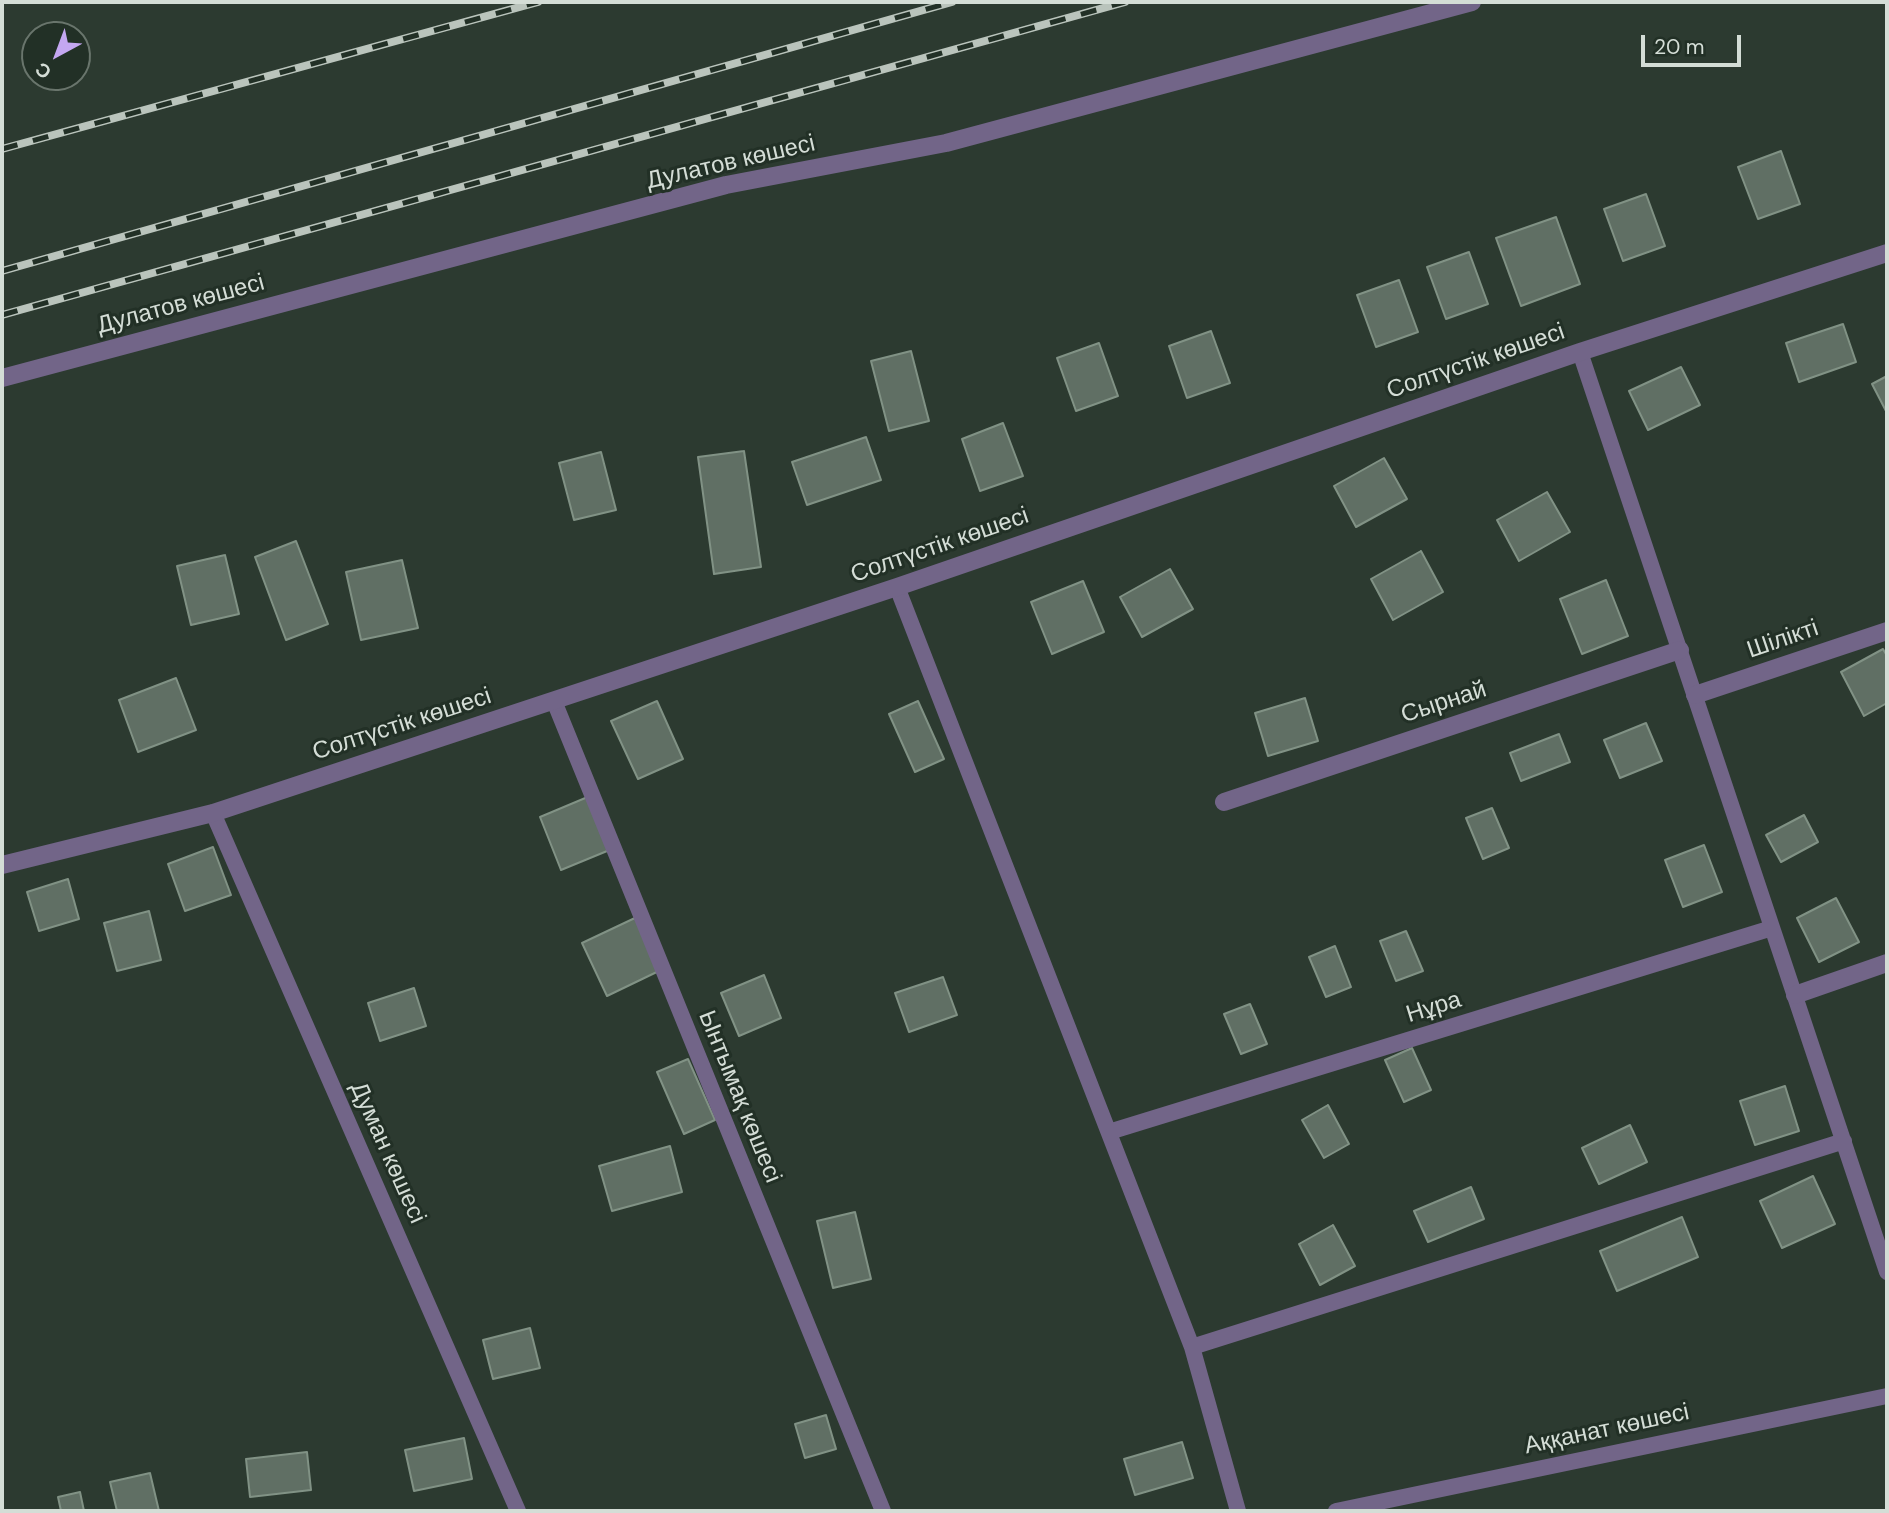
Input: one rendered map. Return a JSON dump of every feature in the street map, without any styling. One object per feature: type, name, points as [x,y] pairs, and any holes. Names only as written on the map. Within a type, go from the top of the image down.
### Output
[{"type":"street","name":"Дулатов көшесі","points":[[2,378],[726,185],[946,144],[1472,2]]},
{"type":"street","name":"Солтүстік көшесі","points":[[2,865],[213,813],[897,587],[1580,352],[1887,253]]},
{"type":"street","name":"Шілікті","points":[[1695,695],[1887,631]]},
{"type":"street","name":"Сырнай","points":[[1224,802],[1680,650]]},
{"type":"street","points":[[1795,995],[1887,963]]},
{"type":"lane","points":[[1580,352],[1887,1272]]},
{"type":"lane","points":[[897,587],[1192,1347],[1238,1511]]},
{"type":"lane","name":"Ынтымақ көшесі","points":[[554,701],[883,1511]]},
{"type":"lane","name":"Думан көшесі","points":[[213,813],[518,1511]]},
{"type":"lane","name":"Нұра","points":[[1109,1132],[1772,928]]},
{"type":"lane","points":[[1192,1347],[1843,1141]]},
{"type":"lane","name":"Аққанат көшесі","points":[[1336,1511],[1887,1396]]},
{"type":"building","points":[[1781,151],[1800,204],[1758,219],[1738,167]]},
{"type":"building","points":[[1646,194],[1665,246],[1623,261],[1604,209]]},
{"type":"building","points":[[1556,217],[1580,284],[1521,306],[1496,238]]},
{"type":"building","points":[[1469,252],[1488,304],[1446,319],[1427,267]]},
{"type":"building","points":[[1399,280],[1418,332],[1376,347],[1357,295]]},
{"type":"building","points":[[1843,324],[1856,362],[1799,382],[1786,343]]},
{"type":"building","points":[[1211,331],[1230,383],[1187,398],[1169,346]]},
{"type":"building","points":[[1099,343],[1118,396],[1076,411],[1057,358]]},
{"type":"building","points":[[911,351],[929,421],[889,431],[871,361]]},
{"type":"building","points":[[1681,367],[1700,405],[1648,430],[1629,391]]},
{"type":"building","points":[[1887,376],[1887,413],[1872,384]]},
{"type":"building","points":[[1003,423],[1023,476],[980,491],[962,439]]},
{"type":"building","points":[[866,437],[881,480],[807,505],[792,462]]},
{"type":"building","points":[[744,451],[761,567],[714,574],[698,457]]},
{"type":"building","points":[[601,452],[616,510],[574,520],[559,463]]},
{"type":"building","points":[[1384,458],[1407,499],[1356,527],[1334,486]]},
{"type":"building","points":[[1547,492],[1570,532],[1519,561],[1497,520]]},
{"type":"building","points":[[296,541],[328,624],[286,640],[255,557]]},
{"type":"building","points":[[1421,551],[1443,592],[1393,620],[1371,579]]},
{"type":"building","points":[[225,555],[239,614],[191,625],[177,566]]},
{"type":"building","points":[[402,560],[418,628],[361,640],[346,572]]},
{"type":"building","points":[[1170,569],[1193,609],[1142,637],[1120,597]]},
{"type":"building","points":[[1606,580],[1628,636],[1582,654],[1560,599]]},
{"type":"building","points":[[1083,581],[1104,632],[1052,654],[1031,602]]},
{"type":"building","points":[[1883,649],[1887,656],[1887,703],[1864,716],[1841,672]]},
{"type":"building","points":[[176,678],[196,730],[138,752],[119,700]]},
{"type":"building","points":[[1305,698],[1318,741],[1268,756],[1255,713]]},
{"type":"building","points":[[657,701],[683,759],[638,779],[611,721]]},
{"type":"building","points":[[918,701],[944,759],[915,772],[889,714]]},
{"type":"building","points":[[1646,723],[1662,761],[1620,778],[1604,740]]},
{"type":"building","points":[[1559,734],[1570,762],[1521,781],[1510,753]]},
{"type":"building","points":[[590,796],[612,849],[561,870],[540,817]]},
{"type":"building","points":[[1492,808],[1509,848],[1483,859],[1466,818]]},
{"type":"building","points":[[1804,815],[1818,842],[1781,862],[1766,835]]},
{"type":"building","points":[[1704,845],[1722,892],[1683,907],[1665,860]]},
{"type":"building","points":[[213,847],[231,895],[185,911],[168,864]]},
{"type":"building","points":[[68,879],[79,919],[39,931],[27,892]]},
{"type":"building","points":[[1836,898],[1859,942],[1819,962],[1797,918]]},
{"type":"building","points":[[149,911],[161,960],[117,971],[104,923]]},
{"type":"building","points":[[637,917],[663,969],[607,996],[582,943]]},
{"type":"building","points":[[1406,931],[1423,971],[1396,981],[1380,941]]},
{"type":"building","points":[[1335,946],[1351,987],[1326,997],[1309,957]]},
{"type":"building","points":[[764,975],[781,1018],[739,1036],[721,993]]},
{"type":"building","points":[[943,977],[957,1015],[909,1032],[895,993]]},
{"type":"building","points":[[414,988],[426,1026],[380,1041],[368,1003]]},
{"type":"building","points":[[1250,1004],[1267,1044],[1241,1054],[1224,1014]]},
{"type":"building","points":[[1412,1048],[1431,1090],[1404,1102],[1385,1060]]},
{"type":"building","points":[[688,1059],[715,1120],[684,1134],[657,1072]]},
{"type":"building","points":[[1785,1086],[1799,1131],[1755,1145],[1740,1101]]},
{"type":"building","points":[[1328,1105],[1349,1144],[1324,1158],[1302,1120]]},
{"type":"building","points":[[1630,1125],[1647,1162],[1599,1184],[1582,1148]]},
{"type":"building","points":[[670,1146],[682,1192],[612,1211],[599,1166]]},
{"type":"building","points":[[1813,1176],[1835,1224],[1782,1248],[1760,1201]]},
{"type":"building","points":[[1471,1187],[1484,1219],[1428,1242],[1414,1211]]},
{"type":"building","points":[[855,1212],[871,1279],[833,1288],[817,1221]]},
{"type":"building","points":[[1682,1217],[1698,1257],[1617,1291],[1600,1251]]},
{"type":"building","points":[[1333,1225],[1355,1266],[1320,1285],[1299,1244]]},
{"type":"building","points":[[530,1328],[540,1368],[493,1379],[483,1340]]},
{"type":"building","points":[[826,1415],[836,1449],[805,1458],[795,1424]]},
{"type":"building","points":[[464,1438],[472,1479],[414,1491],[405,1450]]},
{"type":"building","points":[[1182,1442],[1193,1478],[1135,1495],[1124,1459]]},
{"type":"building","points":[[307,1452],[311,1490],[250,1497],[246,1459]]},
{"type":"building","points":[[150,1473],[159,1511],[117,1511],[110,1482]]},
{"type":"building","points":[[80,1492],[84,1511],[61,1511],[58,1497]]},
{"type":"railway","points":[[2,149],[538,2]]},
{"type":"railway","points":[[2,271],[952,2]]},
{"type":"railway","points":[[2,315],[1125,2]]}]
